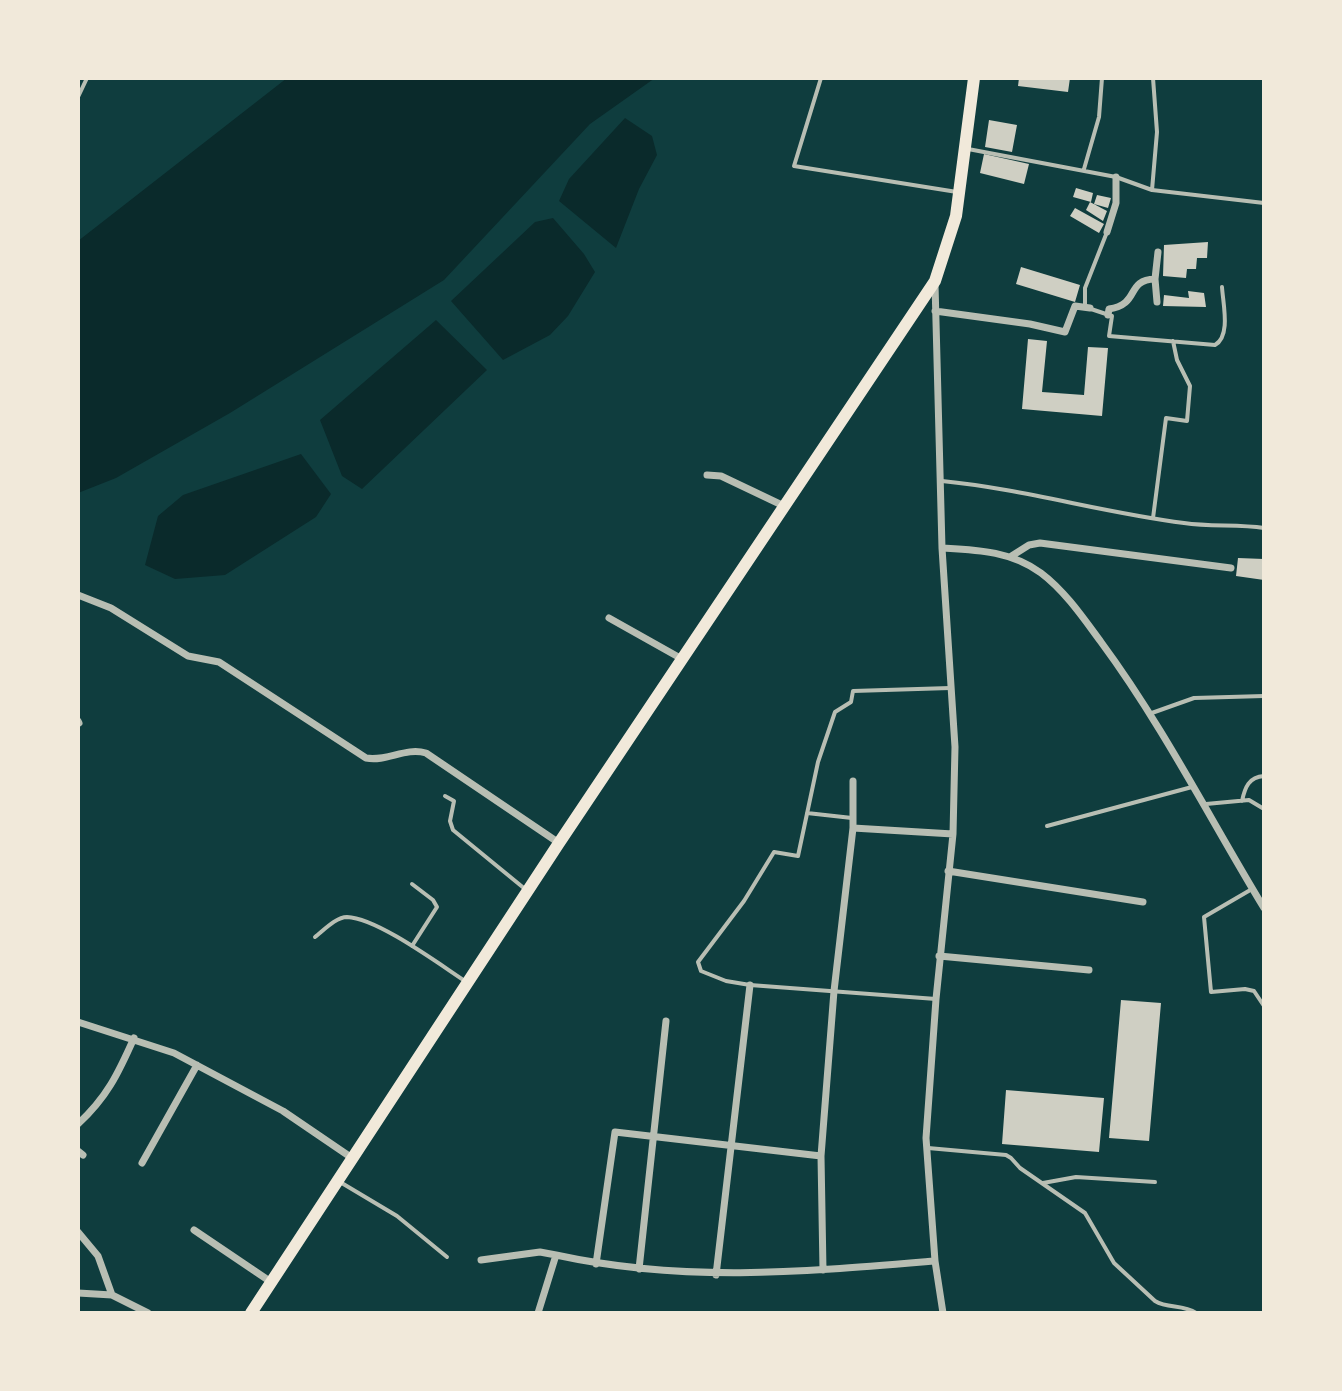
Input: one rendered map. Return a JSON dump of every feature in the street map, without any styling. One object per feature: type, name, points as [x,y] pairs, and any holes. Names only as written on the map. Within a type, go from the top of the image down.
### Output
[{"type":"main road","points":[[251,1313],[527,890],[935,281],[951,234],[966,149],[974,78]]},
{"type":"street","points":[[1107,232],[1116,203],[1116,177]]},
{"type":"street","points":[[1157,302],[1155,279],[1158,252]]},
{"type":"street","points":[[1108,315],[1109,309],[1123,307],[1131,298],[1134,288],[1144,280],[1155,279]]},
{"type":"street","points":[[935,281],[939,481],[955,747],[953,834],[939,956],[926,1148],[935,1261],[943,1313]]},
{"type":"street","points":[[935,311],[1065,332],[1075,306],[1090,308]]},
{"type":"street","points":[[707,475],[721,476],[784,506]]},
{"type":"street","points":[[1010,557],[1029,545],[1040,543],[1231,568]]},
{"type":"street","points":[[942,548],[994,551],[1010,557],[1042,574],[1076,609],[1121,669],[1206,804],[1264,908]]},
{"type":"street","points":[[78,595],[111,608],[188,656],[219,662],[366,758],[378,759],[414,751],[426,753],[559,843]]},
{"type":"street","points":[[609,618],[682,659]]},
{"type":"street","points":[[823,1270],[821,1156],[834,991],[853,828],[853,781]]},
{"type":"street","points":[[853,828],[953,834]]},
{"type":"street","points":[[948,871],[1143,902]]},
{"type":"street","points":[[939,956],[1089,970]]},
{"type":"street","points":[[716,1275],[750,985]]},
{"type":"street","points":[[639,1269],[666,1021]]},
{"type":"street","points":[[78,1022],[174,1053],[283,1111],[352,1158]]},
{"type":"street","points":[[78,1124],[109,1090],[134,1038]]},
{"type":"street","points":[[142,1163],[197,1065]]},
{"type":"street","points":[[596,1264],[612,1136],[618,1131],[821,1156]]},
{"type":"street","points":[[194,1230],[271,1282]]},
{"type":"street","points":[[78,1232],[98,1256],[112,1295]]},
{"type":"street","points":[[481,1260],[540,1252],[596,1264],[716,1275],[935,1261]]},
{"type":"street","points":[[538,1313],[556,1255]]},
{"type":"street","points":[[78,1293],[112,1295],[148,1313]]},
{"type":"lane","points":[[78,97],[87,78]]},
{"type":"lane","points":[[821,78],[794,166],[959,192]]},
{"type":"lane","points":[[1084,170],[1099,117],[1102,78]]},
{"type":"lane","points":[[1152,190],[1157,132],[1153,78]]},
{"type":"lane","points":[[966,149],[1116,177],[1152,190],[1264,203]]},
{"type":"lane","points":[[1107,232],[1085,288],[1085,307],[1112,316],[1109,336],[1146,341],[1220,343],[1224,335],[1222,287]]},
{"type":"lane","points":[[1153,518],[1166,418],[1187,421],[1190,386],[1177,360],[1173,341]]},
{"type":"lane","points":[[939,481],[1008,489],[1186,523],[1264,528]]},
{"type":"lane","points":[[936,999],[750,985],[710,976],[701,971],[698,962],[744,901],[774,852],[798,856],[818,762],[835,712],[851,702],[853,691],[950,688]]},
{"type":"lane","points":[[1149,714],[1194,698],[1264,696]]},
{"type":"lane","points":[[1242,801],[1247,783],[1264,776]]},
{"type":"lane","points":[[1047,826],[1194,786]]},
{"type":"lane","points":[[445,796],[454,803],[450,821],[453,830],[527,890]]},
{"type":"lane","points":[[1206,804],[1249,800],[1264,809]]},
{"type":"lane","points":[[807,813],[853,818]]},
{"type":"lane","points":[[412,884],[437,903],[437,907],[412,946]]},
{"type":"lane","points":[[1252,889],[1204,917],[1211,992],[1254,991],[1264,1006]]},
{"type":"lane","points":[[315,937],[341,919],[350,918],[370,924],[412,946],[467,982]]},
{"type":"lane","points":[[926,1148],[1006,1155],[1089,1217],[1114,1263],[1155,1301],[1162,1305],[1185,1306],[1196,1313]]},
{"type":"lane","points":[[1043,1183],[1076,1177],[1155,1182]]},
{"type":"lane","points":[[338,1181],[385,1208],[447,1257]]},
{"type":"water","points":[[287,78],[655,78],[590,124],[444,280],[230,413],[116,478],[78,493],[78,241]]},
{"type":"water","points":[[625,118],[652,136],[657,155],[639,189],[616,248],[559,201],[569,179]]},
{"type":"water","points":[[553,218],[595,272],[568,316],[550,335],[503,360],[451,301],[535,222]]},
{"type":"water","points":[[436,320],[487,370],[362,489],[342,476],[320,420]]},
{"type":"water","points":[[301,454],[331,494],[316,517],[225,575],[175,579],[145,565],[158,516],[183,495]]},
{"type":"building","points":[[1019,78],[1070,78],[1068,92],[1018,86]]},
{"type":"building","points":[[989,120],[1017,125],[1012,152],[985,147]]},
{"type":"building","points":[[984,154],[1029,164],[1024,184],[980,173]]},
{"type":"building","points":[[1076,188],[1093,193],[1091,202],[1073,197]]},
{"type":"building","points":[[1097,195],[1111,198],[1108,208],[1094,204]]},
{"type":"building","points":[[1090,202],[1107,211],[1103,221],[1086,210]]},
{"type":"building","points":[[1075,208],[1104,224],[1099,233],[1070,216]]},
{"type":"building","points":[[1208,242],[1207,258],[1197,258],[1196,269],[1187,269],[1186,278],[1163,276],[1164,245]]},
{"type":"building","points":[[1021,267],[1080,285],[1075,302],[1016,284]]},
{"type":"building","points":[[1188,291],[1204,293],[1206,307],[1163,306],[1164,295],[1189,298]]},
{"type":"building","points":[[1028,339],[1047,341],[1042,392],[1084,395],[1088,347],[1108,348],[1102,416],[1022,409]]},
{"type":"building","points":[[1238,558],[1264,559],[1264,580],[1236,576]]},
{"type":"building","points":[[1121,1000],[1161,1003],[1149,1141],[1109,1138]]},
{"type":"building","points":[[1006,1090],[1104,1098],[1099,1152],[1002,1144]]}]
